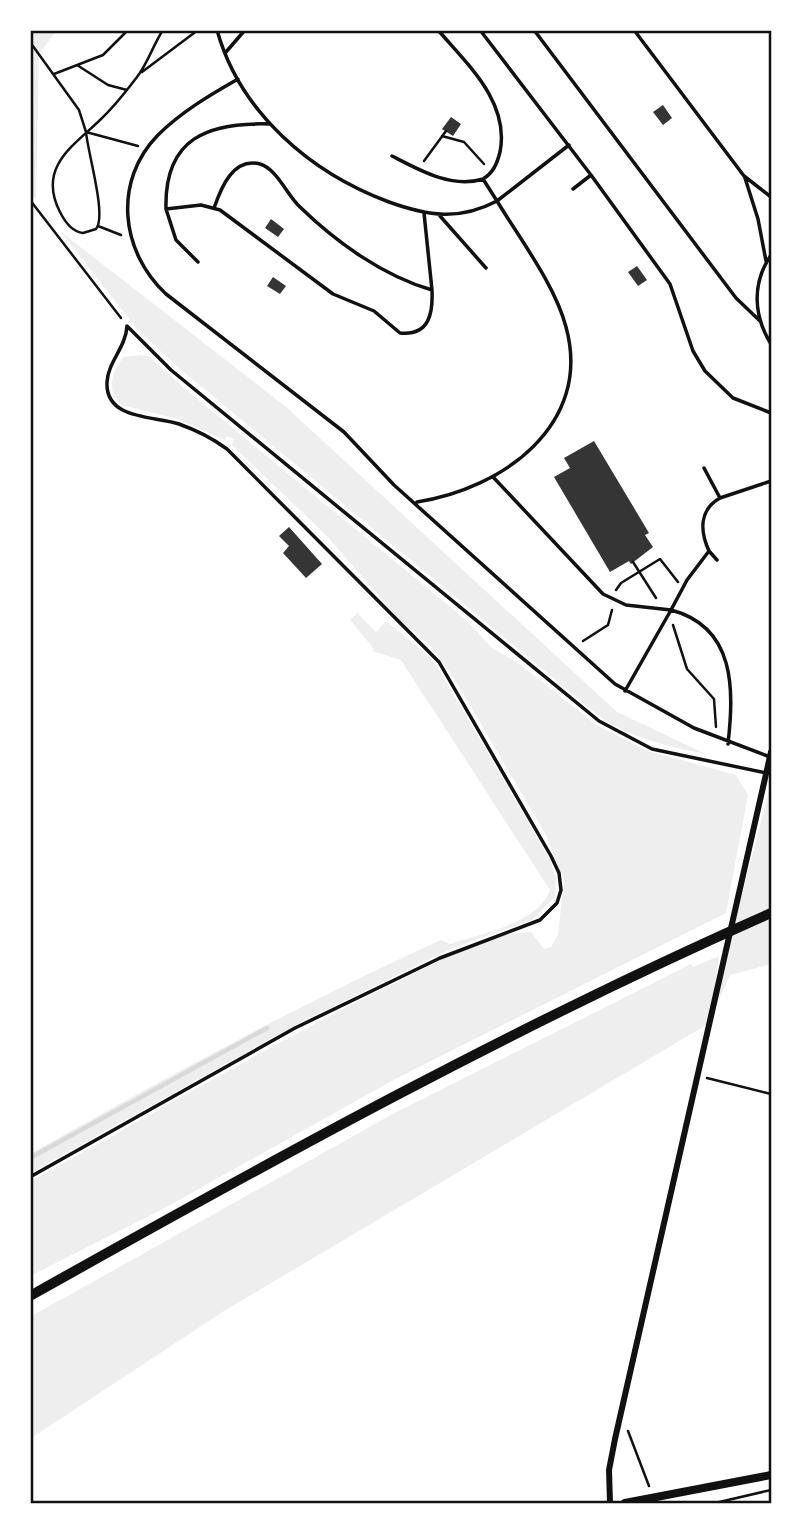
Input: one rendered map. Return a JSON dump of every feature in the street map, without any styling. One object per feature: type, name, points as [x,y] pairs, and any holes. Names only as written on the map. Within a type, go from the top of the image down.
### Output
[{"type":"main road","points":[[30,1296],[457,1064],[661,962],[771,913]]},
{"type":"main road","points":[[30,1287],[55,1282]]},
{"type":"street","points":[[610,1503],[609,1470],[621,1411],[771,755]]},
{"type":"street","points":[[625,1503],[771,1475]]},
{"type":"lane","points":[[217,30],[238,79],[270,124],[299,151],[340,179],[378,198],[440,216],[474,211],[497,201],[569,145]]},
{"type":"lane","points":[[225,53],[245,30]]},
{"type":"lane","points":[[392,156],[418,169],[453,181],[483,179],[492,173],[501,146],[497,110],[487,89],[438,30]]},
{"type":"lane","points":[[480,30],[591,174],[675,291],[693,351],[705,371],[733,398],[771,412]]},
{"type":"lane","points":[[534,30],[736,298],[760,321],[771,344]]},
{"type":"lane","points":[[634,30],[744,176],[771,197]]},
{"type":"lane","points":[[238,79],[189,110],[147,148],[134,174],[127,202],[131,239],[145,270],[166,294],[344,432],[394,485],[625,691],[729,744],[771,755]]},
{"type":"lane","points":[[198,262],[176,240],[166,209],[168,172],[177,155],[189,142],[225,126],[270,124]]},
{"type":"lane","points":[[214,208],[223,184],[234,170],[247,164],[261,164],[270,169],[300,208],[346,244],[387,271],[432,290]]},
{"type":"lane","points":[[573,189],[591,174]]},
{"type":"lane","points":[[744,176],[758,219],[766,262]]},
{"type":"lane","points":[[416,502],[458,495],[494,478],[527,454],[551,424],[566,387],[570,360],[562,312],[483,179]]},
{"type":"lane","points":[[166,209],[201,205],[214,208],[333,293],[374,311],[400,333],[416,332],[428,323],[432,313],[424,213]]},
{"type":"lane","points":[[440,216],[486,268]]},
{"type":"lane","points":[[760,321],[758,285],[771,254]]},
{"type":"lane","points":[[127,326],[165,365],[599,722],[652,749],[766,774]]},
{"type":"lane","points":[[30,1177],[295,1028],[462,948],[540,920],[554,907],[561,890],[559,873],[551,856],[435,658],[227,449],[192,429],[131,414],[114,404],[107,381],[124,342],[127,326]]},
{"type":"lane","points":[[704,468],[720,498]]},
{"type":"lane","points":[[494,478],[603,594],[626,605],[671,610],[699,622],[713,637],[726,660],[732,696],[729,744]]},
{"type":"lane","points":[[717,559],[709,551],[703,532],[704,516],[711,503],[771,481]]},
{"type":"lane","points":[[625,691],[687,580],[709,551]]},
{"type":"path","points":[[54,74],[111,50],[128,30]]},
{"type":"path","points":[[131,239],[98,226],[85,233],[75,230],[63,217],[54,195],[60,159],[127,90],[163,30]]},
{"type":"path","points":[[139,74],[198,30]]},
{"type":"path","points":[[30,42],[79,110],[101,209],[98,226]]},
{"type":"path","points":[[76,65],[108,85],[127,90]]},
{"type":"path","points":[[418,169],[446,131]]},
{"type":"path","points":[[86,132],[147,148]]},
{"type":"path","points":[[442,136],[464,142],[492,173]]},
{"type":"path","points":[[30,200],[127,326]]},
{"type":"path","points":[[633,562],[656,599],[671,610],[684,665],[716,704],[714,737]]},
{"type":"path","points":[[697,1076],[771,1094]]},
{"type":"path","points":[[621,1411],[652,1497]]},
{"type":"path","points":[[715,1503],[771,1490]]},
{"type":"shaded area","points":[[30,30],[57,30],[39,54],[36,199],[30,192]]},
{"type":"shaded area","points":[[61,232],[285,406],[617,712],[706,754],[654,742],[604,720],[173,363],[137,329]]},
{"type":"shaded area","points":[[124,357],[150,357],[185,389],[466,620],[492,648],[518,663],[598,726],[648,751],[736,775],[748,795],[726,913],[395,1079],[161,1210],[30,1276],[30,1182],[301,1031],[460,951],[496,938],[531,932],[544,949],[551,947],[558,935],[564,880],[546,835],[457,683],[431,646],[398,618],[326,535],[232,445],[234,439],[227,436],[225,440],[175,418],[121,405],[113,394],[113,375]]},
{"type":"shaded area","points":[[357,613],[376,632],[386,621],[430,657],[550,860],[556,878],[555,897],[532,920],[453,948],[303,1021],[30,1173],[30,1154],[233,1042],[441,940],[450,944],[521,920],[543,902],[550,890],[401,660],[372,651],[374,649],[350,620]]},
{"type":"shaded area","points":[[771,783],[771,964],[730,975],[708,1024],[224,1311],[30,1439],[30,1317],[391,1115],[691,964],[693,967],[719,956],[711,1015]]},
{"type":"building","points":[[663,105],[672,118],[663,125],[653,112]]},
{"type":"building","points":[[451,117],[461,124],[453,136],[442,129]]},
{"type":"building","points":[[271,219],[284,229],[278,237],[265,228]]},
{"type":"building","points":[[637,266],[647,280],[638,286],[628,272]]},
{"type":"building","points":[[273,277],[286,286],[280,294],[267,286]]},
{"type":"building","points":[[594,441],[649,533],[645,535],[653,547],[631,564],[629,561],[610,572],[554,477],[570,468],[564,458]]},
{"type":"building","points":[[289,527],[322,564],[306,578],[283,553],[289,546],[279,536]]},
{"type":"waterway","points":[[30,1158],[267,1028]]}]
